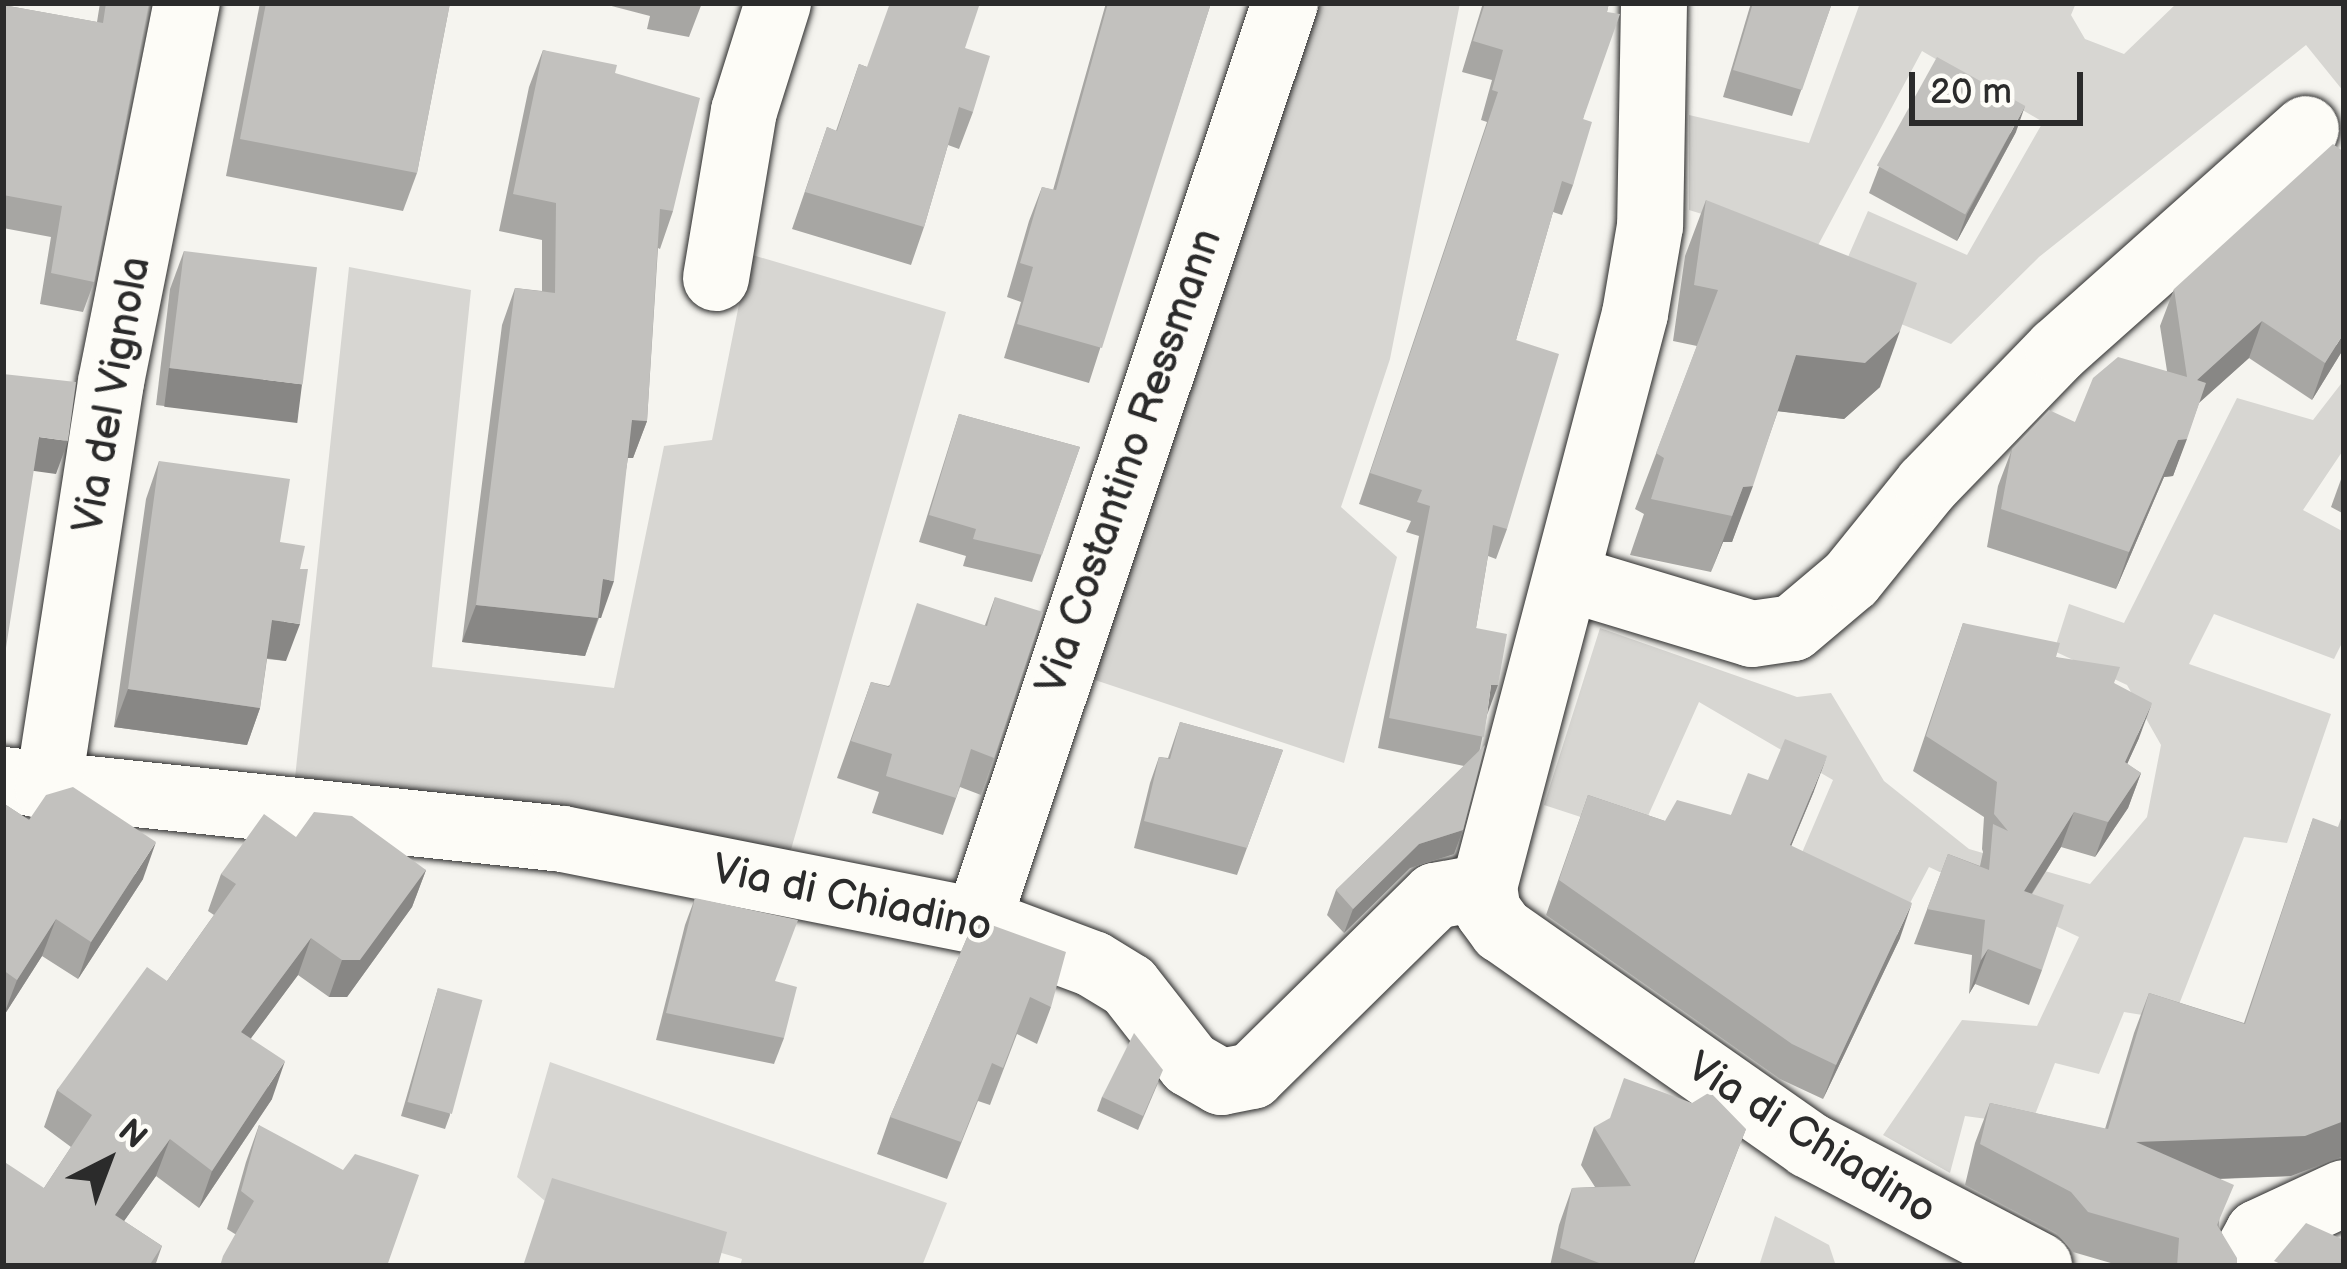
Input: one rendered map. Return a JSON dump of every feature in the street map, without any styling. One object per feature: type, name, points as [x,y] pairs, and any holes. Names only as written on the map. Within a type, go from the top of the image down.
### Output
[{"type":"street","name":"Via del Vignola","points":[[26,784],[187,3]]},
{"type":"street","points":[[716,278],[744,111],[778,3]]},
{"type":"street","name":"Via Costantino Ressmann","points":[[978,922],[1285,3]]},
{"type":"street","points":[[1484,887],[1616,406],[1650,226],[1654,3]]},
{"type":"street","points":[[1570,579],[1752,634],[1793,628],[1851,579],[1927,485],[2058,350],[2306,129]]},
{"type":"street","name":"Via di Chiadino","points":[[26,784],[372,814],[563,839],[978,922],[1093,964],[1129,986],[1190,1064],[1221,1082],[1252,1076],[1435,896],[1484,887],[1502,930],[1722,1088],[1906,1202],[2026,1264]]},
{"type":"street","points":[[2240,1266],[2258,1233],[2344,1193]]},
{"type":"shaded area","points":[[1305,3],[1460,3],[1390,359],[1341,507],[1397,557],[1344,763],[1086,677]]},
{"type":"shaded area","points":[[1860,3],[2076,3],[2071,15],[2085,39],[2124,54],[2177,3],[2344,3],[2344,92],[2306,45],[2039,257],[1951,344],[1831,296],[1868,211],[1967,255],[2043,122],[1922,51],[1816,249],[1689,210],[1689,115],[1809,143]]},
{"type":"shaded area","points":[[749,254],[946,312],[790,853],[295,778],[349,267],[471,290],[432,667],[614,688],[664,446],[712,440]]},
{"type":"shaded area","points":[[2344,380],[2344,449],[2303,510],[2344,532],[2344,639],[2334,659],[2214,614],[2189,664],[2331,714],[2287,843],[2244,837],[2173,1020],[2124,1012],[2099,1074],[2055,1063],[2031,1125],[1965,1116],[1950,1173],[1883,1135],[1962,1020],[2037,1026],[2079,937],[1929,867],[1900,922],[1798,862],[1833,780],[1699,702],[1639,836],[1544,805],[1600,628],[1797,697],[1831,693],[1884,781],[1969,849],[2090,884],[2147,817],[2161,745],[2127,685],[2054,651],[2069,604],[2124,623],[2237,398],[2313,420]]},
{"type":"shaded area","points":[[550,1062],[947,1203],[922,1266],[740,1266],[742,1259],[545,1201],[517,1177]]},
{"type":"shaded area","points":[[1775,1216],[1829,1245],[1836,1266],[1759,1266]]},
{"type":"building","points":[[106,3],[149,3],[94,282],[51,273],[62,206],[3,195],[3,5],[103,23]]},
{"type":"building","points":[[266,3],[450,3],[417,173],[240,139]]},
{"type":"building","points":[[890,3],[980,3],[965,48],[990,56],[973,112],[959,107],[924,227],[805,192],[827,127],[837,131],[859,64],[867,67]]},
{"type":"building","points":[[1108,3],[1211,3],[1102,348],[1017,324],[1033,267],[1020,263],[1042,187],[1056,190]]},
{"type":"building","points":[[1485,3],[1609,3],[1607,12],[1620,14],[1583,119],[1592,122],[1573,185],[1562,181],[1516,340],[1559,354],[1507,529],[1493,525],[1476,628],[1507,634],[1498,685],[1491,685],[1484,737],[1389,718],[1430,506],[1417,502],[1422,490],[1370,473],[1498,92],[1492,90],[1503,50],[1473,41]]},
{"type":"building","points":[[1753,3],[1832,3],[1802,90],[1733,70]]},
{"type":"building","points":[[543,50],[617,65],[615,73],[700,98],[673,211],[660,209],[647,421],[632,420],[614,581],[603,579],[598,618],[476,605],[515,288],[555,293],[556,203],[513,194]]},
{"type":"building","points":[[1937,57],[2025,106],[1965,214],[1877,165]]},
{"type":"building","points":[[2333,144],[2344,152],[2344,333],[2325,363],[2262,321],[2197,380],[2206,383],[2187,439],[2178,440],[2129,552],[2001,509],[2012,449],[2049,410],[2075,422],[2093,378],[2118,357],[2187,377],[2174,289]]},
{"type":"building","points":[[1706,200],[1917,283],[1900,331],[1865,363],[1796,355],[1753,486],[1743,487],[1732,516],[1651,499],[1664,458],[1656,453],[1718,290],[1694,285]]},
{"type":"building","points":[[184,251],[317,267],[303,384],[170,368]]},
{"type":"building","points":[[3,374],[76,382],[68,441],[39,437],[3,667]]},
{"type":"building","points":[[959,414],[1080,447],[1042,555],[973,539],[976,529],[929,515]]},
{"type":"building","points":[[159,461],[290,479],[280,542],[305,546],[300,569],[308,569],[300,624],[272,620],[260,708],[128,689]]},
{"type":"building","points":[[995,597],[1043,612],[994,758],[971,749],[956,798],[886,776],[892,754],[851,741],[871,682],[889,687],[917,603],[987,626]]},
{"type":"building","points":[[1963,623],[2060,643],[2056,657],[2120,667],[2114,683],[2152,703],[2125,762],[2141,773],[2108,822],[2074,812],[2024,891],[2064,905],[2042,970],[1988,949],[1981,960],[1985,920],[1927,909],[1948,854],[1989,870],[1993,824],[2008,831],[1994,814],[1997,782],[1926,736]]},
{"type":"building","points":[[1180,722],[1283,750],[1247,848],[1144,821],[1159,757],[1170,759]]},
{"type":"building","points":[[1785,739],[1827,756],[1790,845],[1912,903],[1836,1065],[1792,1044],[1559,880],[1588,795],[1665,821],[1677,800],[1731,815],[1748,773],[1768,780]]},
{"type":"building","points":[[1485,745],[1463,830],[1419,844],[1353,909],[1336,890]]},
{"type":"building","points":[[73,787],[156,842],[91,942],[56,919],[17,980],[3,970],[3,803],[29,820],[46,795]]},
{"type":"building","points":[[2344,810],[2344,1121],[2305,1136],[2136,1142],[2234,1185],[2217,1225],[2237,1266],[2177,1266],[2179,1238],[2088,1212],[2071,1192],[1980,1144],[1990,1103],[2108,1129],[2149,993],[2245,1024],[2313,818],[2338,827]]},
{"type":"building","points":[[314,812],[352,816],[426,870],[360,960],[342,960],[311,938],[241,1032],[285,1061],[212,1171],[170,1139],[115,1215],[162,1246],[149,1266],[3,1266],[3,1161],[44,1188],[92,1115],[57,1090],[147,967],[167,981],[236,884],[221,874],[264,814],[296,837]]},
{"type":"building","points":[[695,898],[798,920],[775,981],[797,987],[784,1038],[666,1013]]},
{"type":"building","points":[[975,919],[1066,952],[1051,1007],[1030,997],[1003,1068],[992,1063],[961,1142],[890,1117]]},
{"type":"building","points":[[438,988],[482,1000],[452,1114],[407,1102]]},
{"type":"building","points":[[1134,1033],[1163,1070],[1143,1116],[1102,1097]]},
{"type":"building","points":[[1624,1078],[1692,1103],[1710,1092],[1746,1129],[1692,1266],[1607,1266],[1560,1248],[1572,1188],[1631,1186],[1594,1127],[1610,1118]]},
{"type":"building","points":[[259,1125],[343,1170],[355,1154],[419,1175],[387,1266],[220,1266],[254,1201],[241,1191]]},
{"type":"building","points":[[552,1178],[727,1232],[718,1266],[523,1266]]},
{"type":"building","points":[[2306,1223],[2344,1240],[2344,1266],[2285,1266],[2274,1261]]}]
